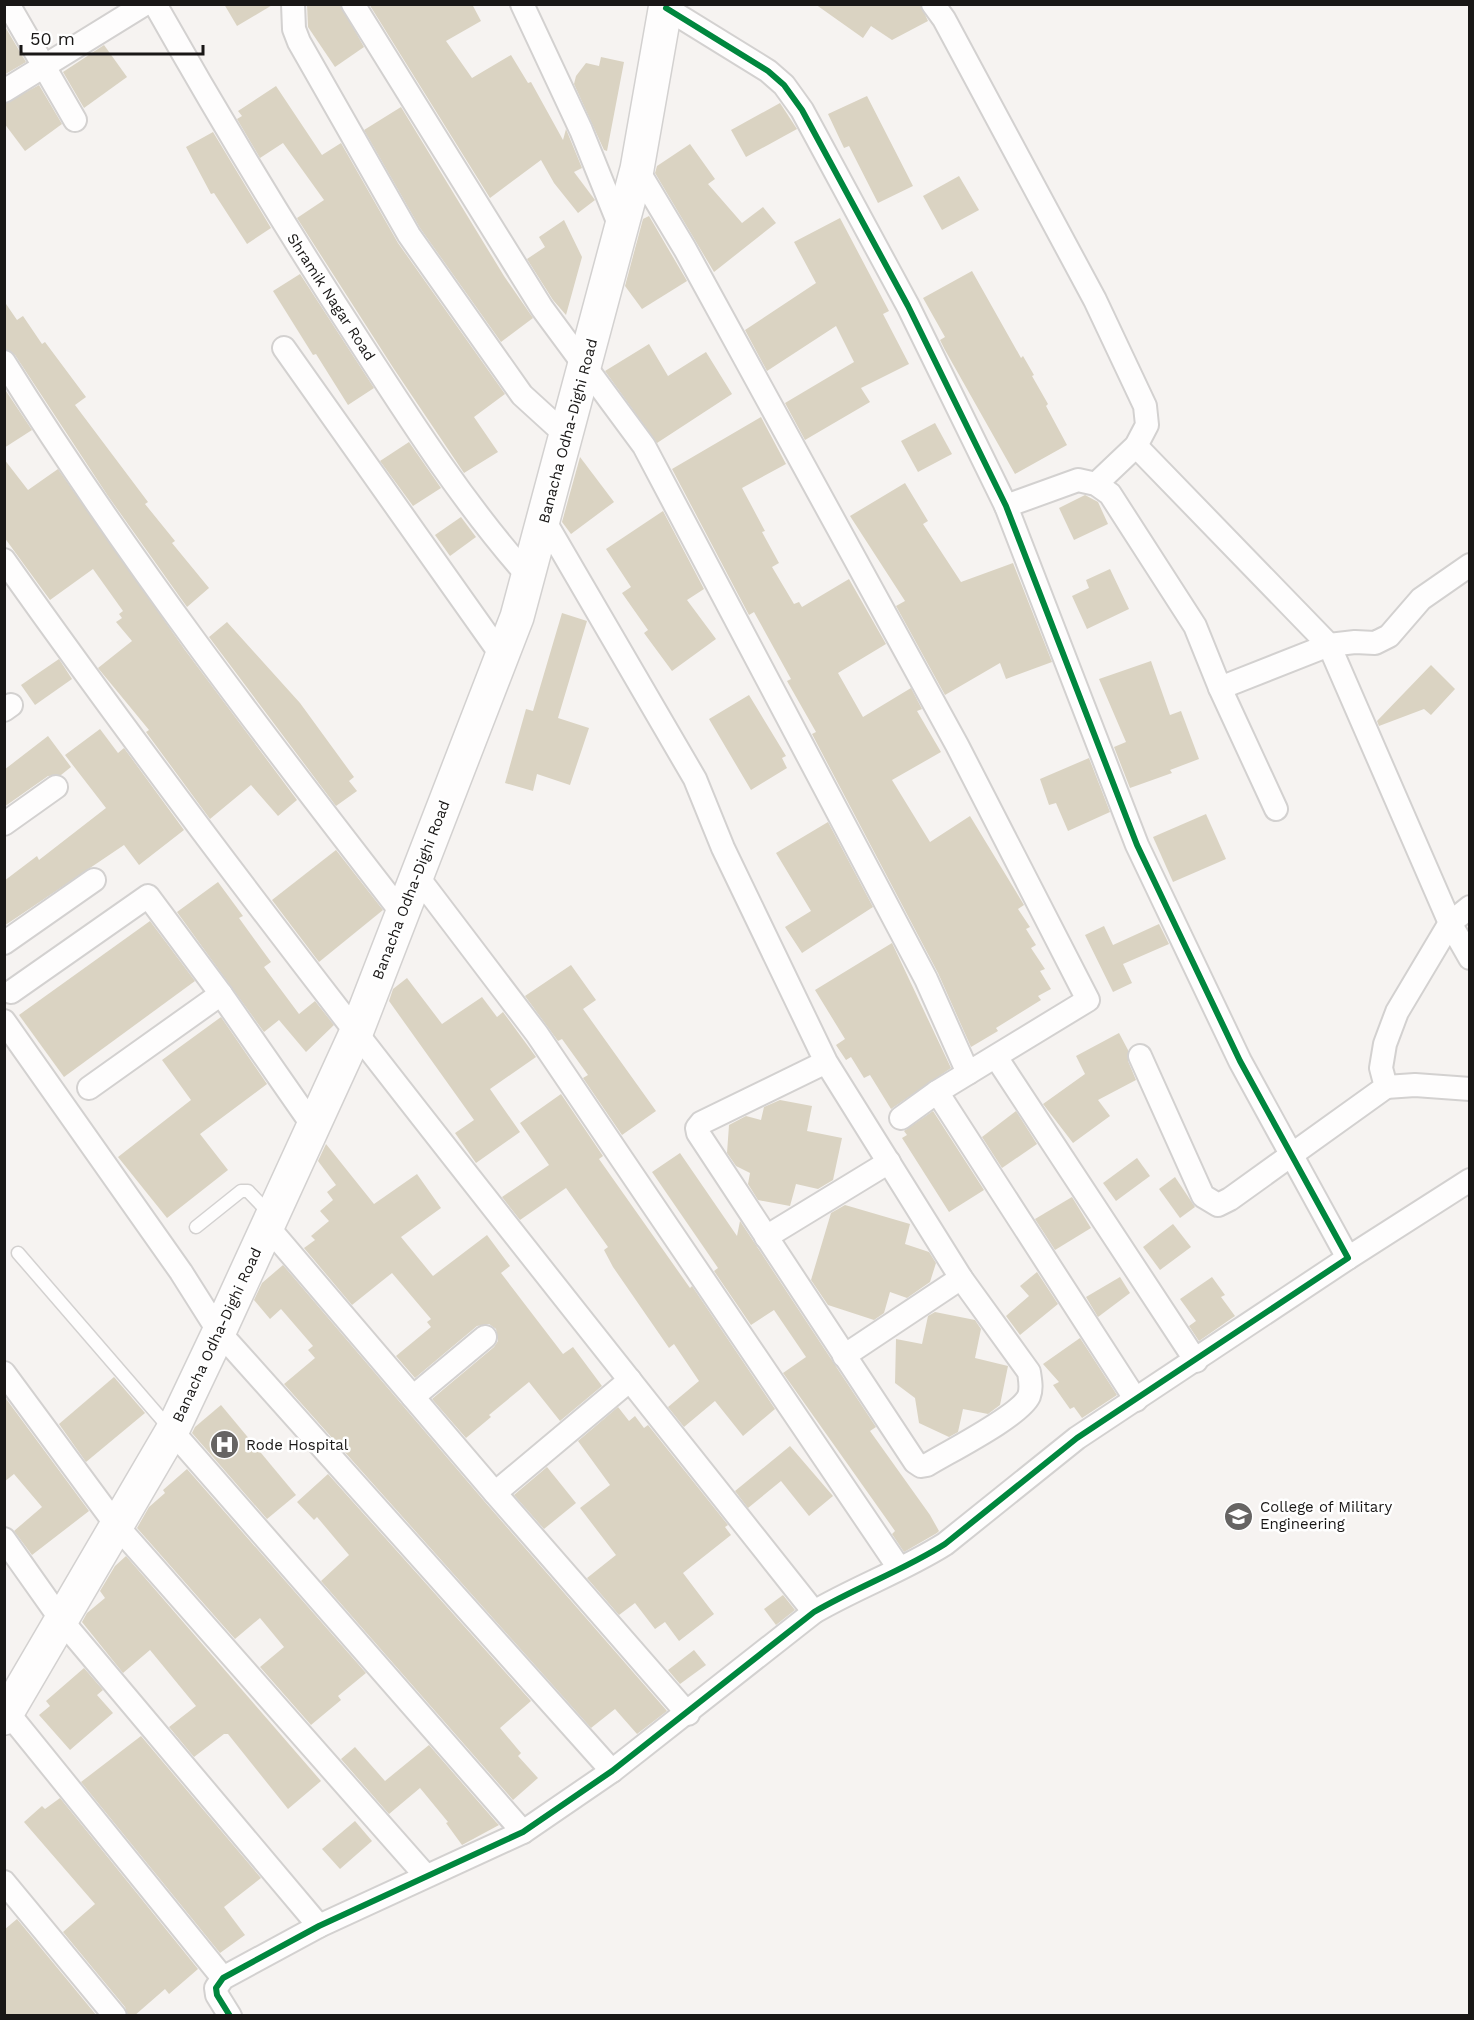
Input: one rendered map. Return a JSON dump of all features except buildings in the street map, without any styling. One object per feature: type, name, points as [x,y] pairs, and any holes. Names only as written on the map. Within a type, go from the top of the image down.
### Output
[{"type":"street","points":[[8,4],[75,120]]},
{"type":"street","points":[[4,91],[145,4]]},
{"type":"street","name":"Shramik Nagar Road","points":[[155,4],[293,239],[404,410],[492,535],[528,576]]},
{"type":"street","points":[[293,4],[294,29],[299,42],[409,235],[522,395],[567,436]]},
{"type":"street","points":[[353,4],[542,308],[644,446],[926,980],[968,1073]]},
{"type":"street","points":[[522,4],[581,130],[621,229]]},
{"type":"street","points":[[933,4],[944,19],[1095,300],[1145,406],[1147,425],[1136,446],[1096,484]]},
{"type":"street","points":[[666,6],[768,71],[784,85],[802,110],[908,306],[1006,506],[1137,845],[1240,1061],[1348,1258]]},
{"type":"street","name":"Banacha Odha-Dighi Road","points":[[6,1713],[172,1431],[356,1034],[502,656],[528,576],[637,170],[666,6]]},
{"type":"street","points":[[637,170],[695,269],[957,745],[1088,999],[937,1092],[901,1118]]},
{"type":"street","points":[[284,348],[502,656]]},
{"type":"street","points":[[4,362],[46,428],[146,574],[402,914]]},
{"type":"street","points":[[1136,446],[1329,645],[1450,922],[1470,958]]},
{"type":"street","points":[[1006,506],[1078,480],[1096,484],[1110,494],[1185,608],[1276,809]]},
{"type":"street","points":[[544,520],[695,779],[723,848],[826,1062],[961,1278],[1029,1372],[1031,1385],[1028,1397],[1017,1411],[927,1465],[921,1466],[915,1462],[697,1128],[701,1123],[826,1062]]},
{"type":"street","points":[[4,560],[162,779],[356,1034],[814,1612]]},
{"type":"street","points":[[1220,688],[1329,645],[1355,642],[1375,643],[1389,636],[1421,599],[1470,565]]},
{"type":"street","points":[[4,824],[56,787]]},
{"type":"street","points":[[417,876],[537,1034],[899,1568]]},
{"type":"street","points":[[4,943],[94,880]]},
{"type":"street","points":[[11,992],[148,896],[221,994],[314,1126]]},
{"type":"street","points":[[1386,1087],[1381,1068],[1385,1044],[1396,1012],[1450,922],[1470,907]]},
{"type":"street","points":[[89,1088],[221,994]]},
{"type":"street","points":[[4,1021],[181,1272],[219,1332],[612,1771]]},
{"type":"street","points":[[1140,1056],[1203,1196],[1218,1205],[1230,1199],[1386,1087],[1415,1085],[1470,1089]]},
{"type":"street","points":[[996,1057],[1197,1361]]},
{"type":"street","points":[[937,1092],[1136,1400]]},
{"type":"street","points":[[766,1237],[889,1162]]},
{"type":"street","points":[[230,2016],[217,1995],[216,1988],[223,1978],[319,1926],[523,1832],[612,1771],[814,1612],[846,1593],[945,1544],[1077,1438],[1470,1180]]},
{"type":"street","points":[[270,1221],[413,1397],[688,1713]]},
{"type":"street","points":[[844,1356],[961,1278]]},
{"type":"street","points":[[413,1397],[485,1337]]},
{"type":"street","points":[[4,1373],[117,1526],[426,1876]]},
{"type":"street","points":[[495,1493],[630,1380]]},
{"type":"street","points":[[172,1431],[523,1832]]},
{"type":"street","points":[[4,1539],[62,1621],[319,1926]]},
{"type":"street","points":[[6,1713],[223,1978]]},
{"type":"street","points":[[4,1882],[115,2016]]},
{"type":"lane","points":[[196,1227],[241,1191],[248,1191],[270,1221]]},
{"type":"lane","points":[[18,1253],[172,1431]]},
{"type":"cycle path","points":[[230,2016],[217,1995],[216,1988],[223,1978],[319,1926],[523,1832],[612,1771],[814,1612],[945,1544],[1077,1438],[1348,1258],[1240,1061],[1137,845],[1006,506],[908,306],[802,110],[784,85],[768,71],[666,8]]},
{"type":"place","name":"Rode Hospital","points":[[225,1445]]},
{"type":"place","name":"College of Military Engineering","points":[[1239,1516]]}]
